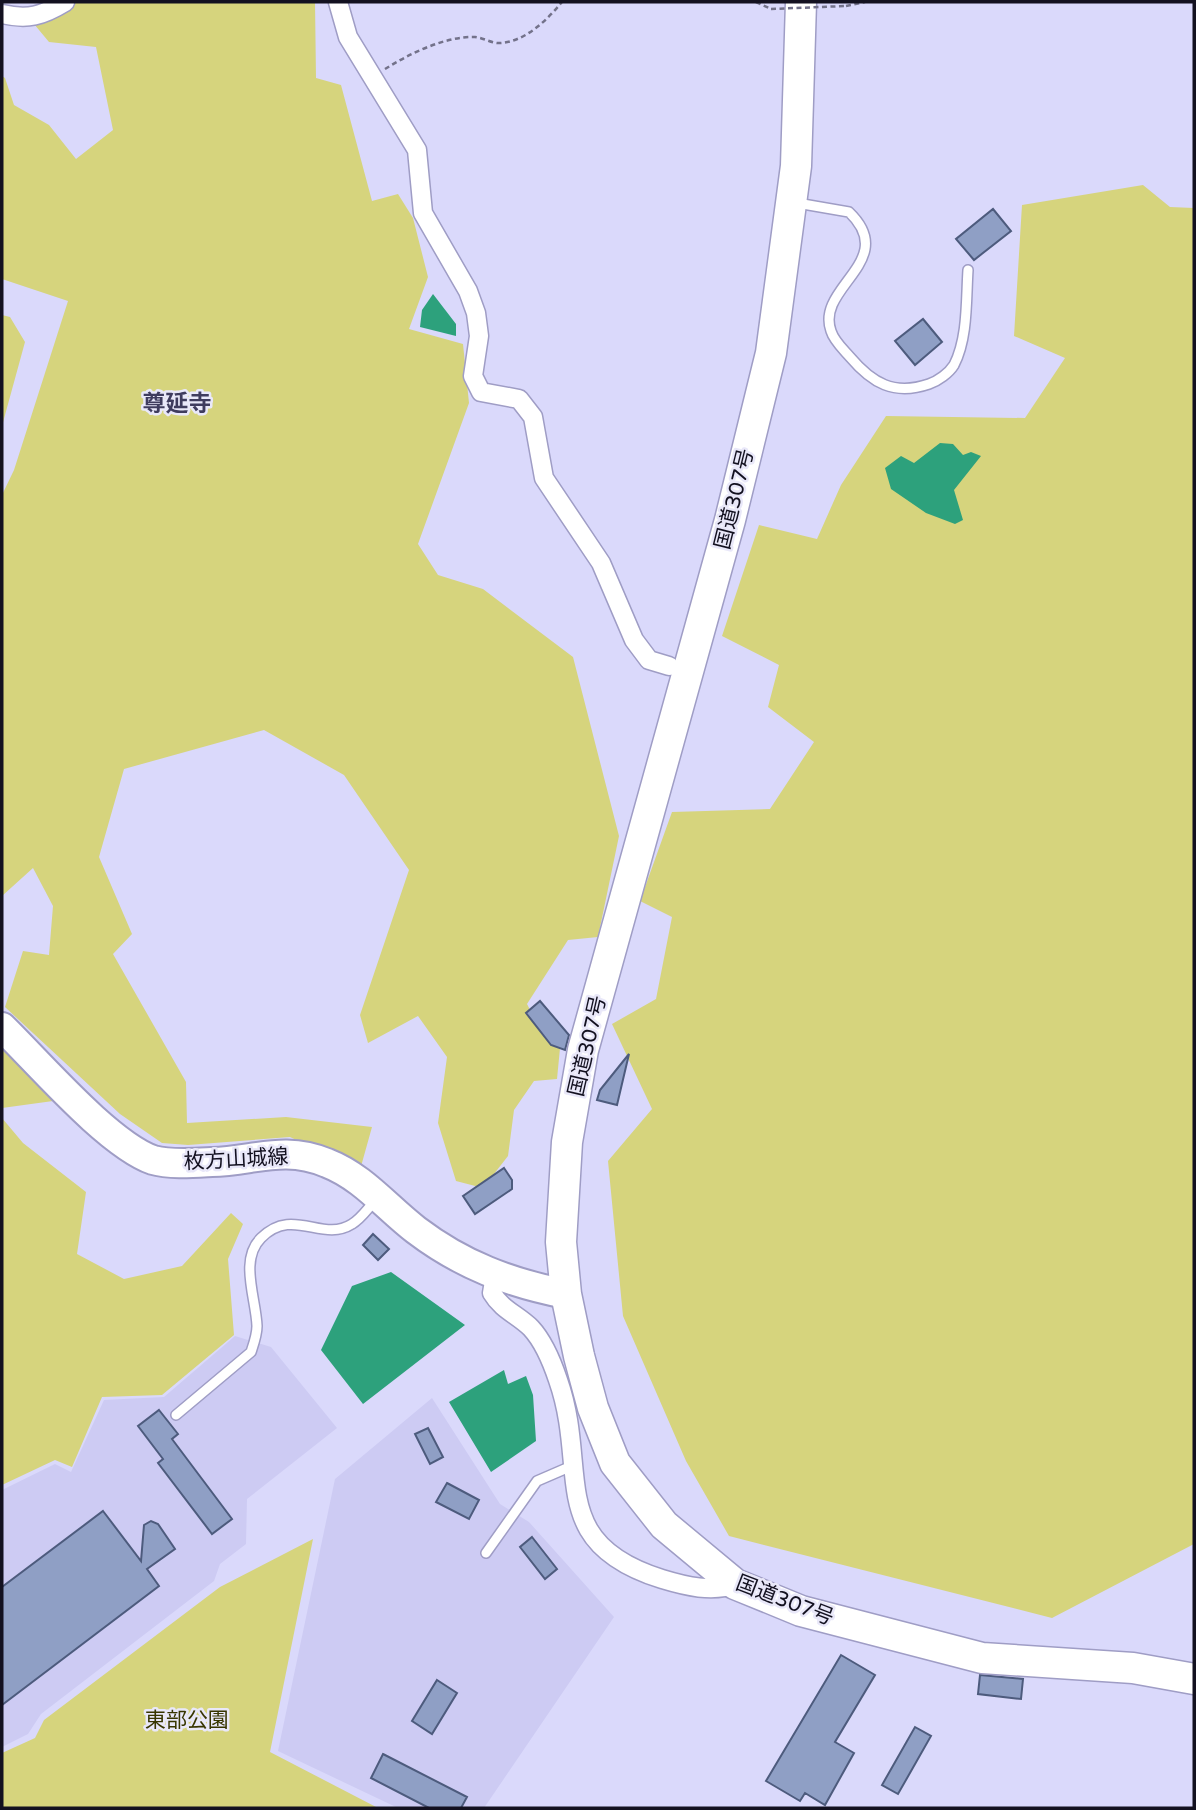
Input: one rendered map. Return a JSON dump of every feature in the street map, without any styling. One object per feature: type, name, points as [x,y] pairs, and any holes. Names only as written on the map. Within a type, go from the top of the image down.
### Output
[{"type":"highway","name":"国道307号","points":[[801,2],[796,166],[771,353],[730,520],[583,1050],[568,1142],[561,1242],[566,1294],[593,1408],[615,1463],[664,1525],[735,1584],[801,1611],[982,1658],[1133,1668],[1194,1679]]},
{"type":"main road","name":"枚方山城線","points":[[2,1027],[125,1147],[156,1161],[215,1162],[253,1155],[288,1154],[325,1162],[355,1177],[416,1230],[463,1262],[495,1275],[566,1294]]},
{"type":"street","points":[[2,14],[20,18],[41,17],[65,2]]},
{"type":"street","points":[[338,2],[348,37],[370,78],[417,150],[421,167],[423,213],[468,290],[476,313],[479,336],[473,376],[481,392],[519,400],[533,417],[544,478],[601,563],[634,640],[649,660],[669,666]]},
{"type":"street","points":[[495,1275],[492,1293],[500,1307],[530,1327],[543,1346],[559,1380],[581,1515],[599,1546],[624,1565],[677,1583],[707,1588],[735,1584]]},
{"type":"lane","points":[[792,202],[849,212],[864,232],[866,243],[862,260],[828,314],[830,330],[836,341],[864,374],[877,383],[894,389],[917,387],[936,382],[952,368],[961,348],[968,270]]},
{"type":"lane","points":[[176,1415],[251,1352],[257,1322],[252,1306],[250,1251],[259,1240],[272,1228],[289,1222],[327,1229],[351,1225],[379,1198]]},
{"type":"lane","points":[[486,1553],[537,1481],[574,1465]]},
{"type":"path","points":[[370,78],[409,54],[445,43],[474,37],[500,43],[527,36],[562,2]]},
{"type":"path","points":[[756,2],[771,9],[846,6],[865,2]]},
{"type":"shaded area","points":[[433,294],[456,324],[456,336],[420,327],[422,310]]},
{"type":"shaded area","points":[[940,443],[953,444],[963,455],[971,452],[981,456],[954,490],[963,520],[955,524],[926,513],[891,489],[885,468],[901,456],[914,463]]},
{"type":"shaded area","points":[[391,1272],[465,1325],[363,1404],[321,1350],[352,1286]]},
{"type":"shaded area","points":[[235,1336],[271,1347],[337,1428],[247,1499],[246,1544],[220,1564],[214,1581],[41,1714],[28,1734],[2,1747],[2,1490],[55,1464],[71,1472],[104,1400],[164,1397]]},
{"type":"shaded area","points":[[504,1370],[508,1384],[526,1376],[533,1395],[536,1441],[491,1472],[449,1402]]},
{"type":"shaded area","points":[[432,1398],[500,1504],[529,1522],[614,1617],[484,1808],[398,1808],[278,1751],[335,1479]]},
{"type":"green space","points":[[52,2],[315,2],[316,78],[341,85],[372,201],[398,194],[413,218],[428,277],[409,329],[463,344],[469,403],[418,544],[438,575],[483,589],[573,657],[619,836],[598,937],[568,940],[527,1004],[543,1035],[561,1038],[557,1079],[534,1081],[514,1110],[508,1156],[483,1188],[456,1181],[438,1123],[447,1057],[418,1016],[368,1043],[360,1015],[409,870],[344,775],[264,730],[124,769],[99,857],[132,934],[113,954],[186,1082],[187,1123],[286,1117],[372,1127],[360,1170],[290,1137],[188,1145],[162,1143],[120,1114],[5,1007],[23,951],[49,955],[53,906],[33,868],[2,896],[2,495],[14,470],[68,301],[2,279],[2,76],[14,105],[49,125],[76,159],[113,130],[96,47],[49,42],[34,24]]},
{"type":"green space","points":[[1143,185],[1170,207],[1194,208],[1194,1544],[1052,1618],[729,1536],[686,1461],[623,1316],[608,1161],[652,1109],[612,1024],[656,999],[672,917],[640,901],[672,812],[770,809],[814,742],[768,707],[779,665],[722,636],[759,525],[817,539],[841,485],[886,416],[1025,418],[1065,358],[1014,336],[1022,205]]},
{"type":"green space","points":[[2,315],[10,317],[25,342],[2,426]]},
{"type":"green space","points":[[2,1043],[53,1101],[2,1108]]},
{"type":"green space","points":[[2,1118],[23,1143],[86,1192],[77,1254],[124,1279],[182,1266],[231,1213],[243,1224],[228,1259],[234,1335],[162,1395],[102,1397],[72,1467],[55,1460],[2,1485]]},
{"type":"green space","name":"東部公園","points":[[313,1539],[270,1752],[378,1808],[2,1808],[2,1753],[35,1738],[44,1720],[220,1587]]},
{"type":"building","points":[[993,209],[1011,231],[974,260],[956,239]]},
{"type":"building","points":[[923,319],[942,342],[915,365],[895,341]]},
{"type":"building","points":[[540,1001],[569,1035],[565,1050],[551,1045],[526,1013]]},
{"type":"building","points":[[629,1054],[617,1105],[597,1100],[600,1090]]},
{"type":"building","points":[[504,1168],[512,1180],[512,1189],[475,1214],[463,1196]]},
{"type":"building","points":[[373,1234],[389,1249],[378,1260],[363,1245]]},
{"type":"building","points":[[159,1410],[178,1434],[172,1439],[232,1519],[212,1534],[158,1463],[163,1459],[138,1426]]},
{"type":"building","points":[[428,1428],[443,1457],[430,1464],[415,1434]]},
{"type":"building","points":[[447,1483],[479,1500],[469,1519],[436,1502]]},
{"type":"building","points":[[103,1511],[141,1561],[144,1525],[151,1521],[158,1524],[175,1549],[147,1569],[159,1586],[2,1705],[2,1587]]},
{"type":"building","points":[[532,1537],[557,1569],[545,1579],[520,1547]]},
{"type":"building","points":[[841,1655],[875,1675],[835,1742],[854,1753],[825,1805],[805,1793],[800,1801],[766,1781]]},
{"type":"building","points":[[980,1675],[1023,1679],[1021,1699],[978,1694]]},
{"type":"building","points":[[437,1680],[457,1693],[432,1734],[412,1721]]},
{"type":"building","points":[[915,1727],[931,1736],[898,1794],[882,1785]]},
{"type":"building","points":[[383,1754],[467,1797],[461,1808],[429,1808],[371,1778]]},
{"type":"district","name":"尊延寺","points":[[177,403]]}]
